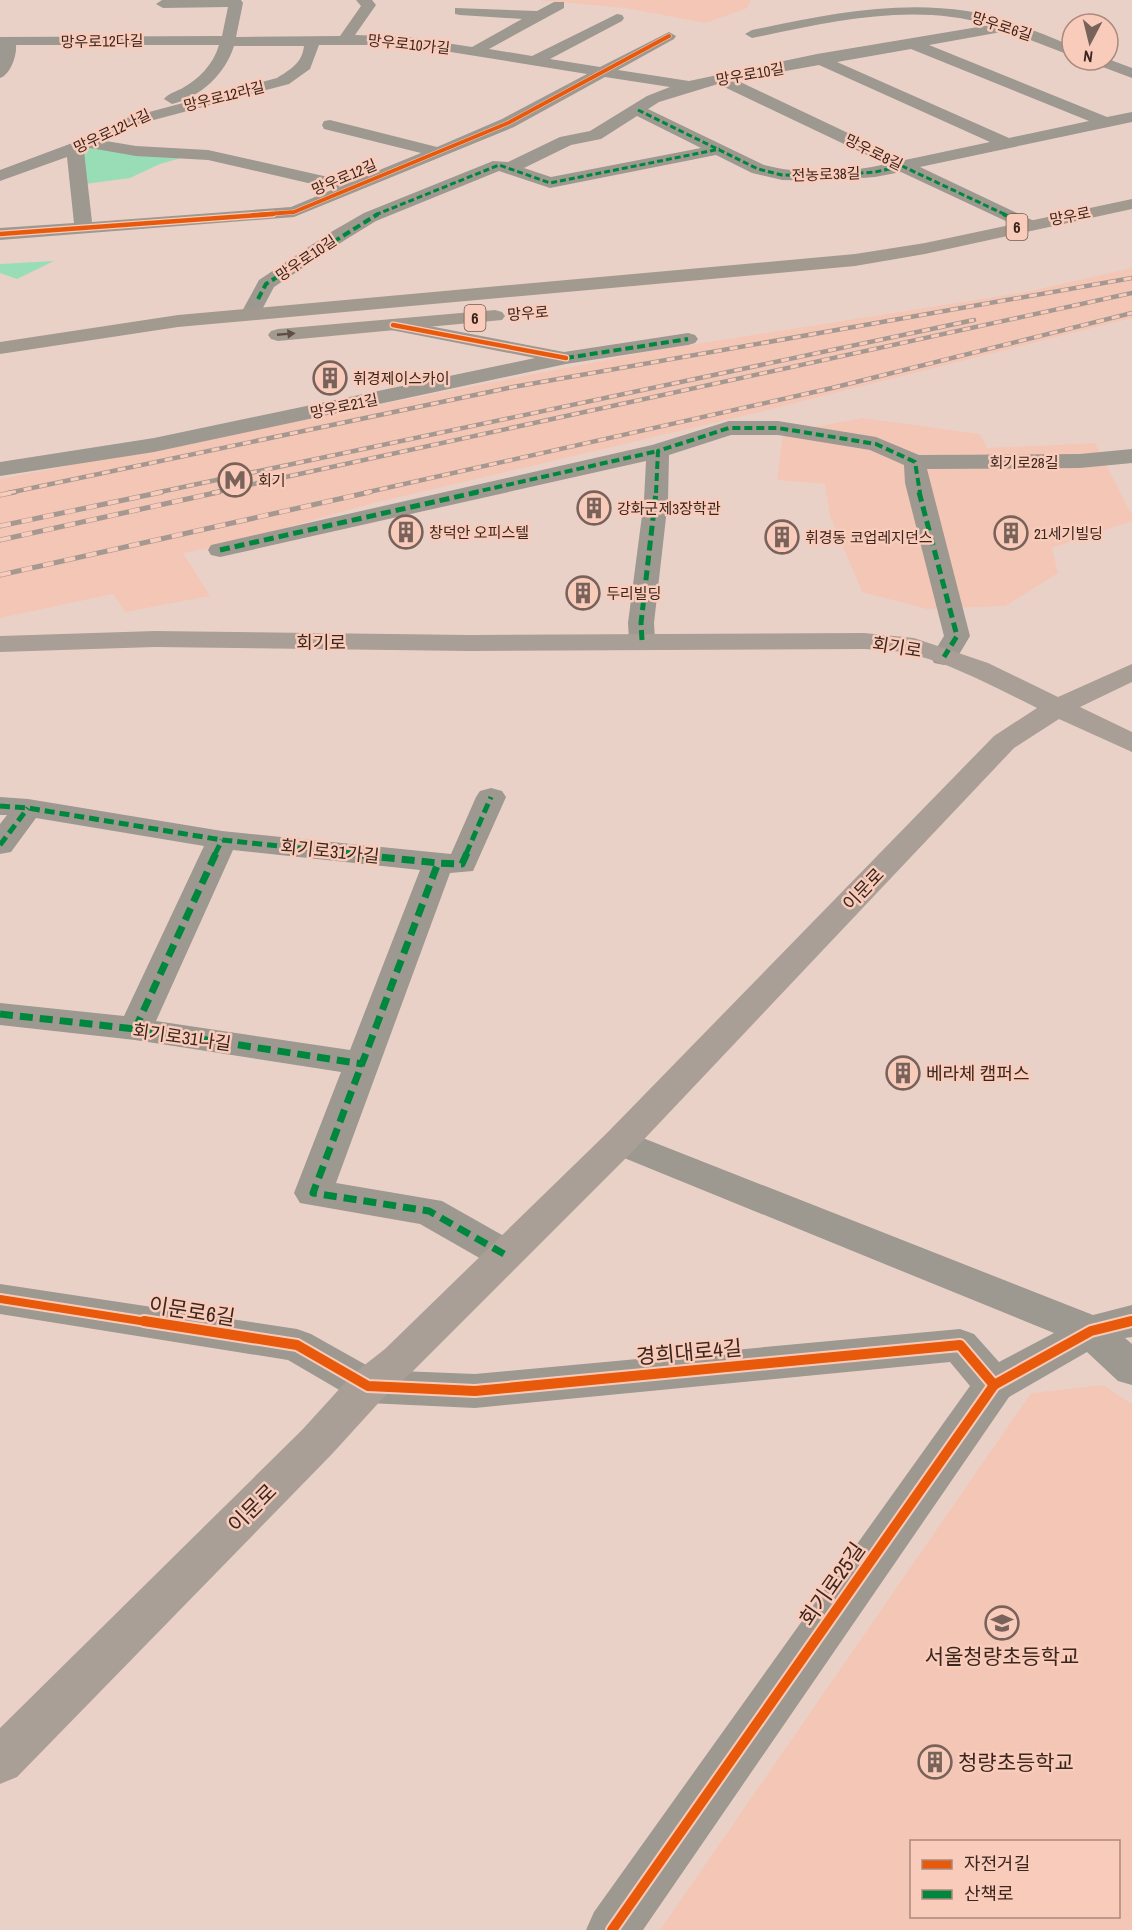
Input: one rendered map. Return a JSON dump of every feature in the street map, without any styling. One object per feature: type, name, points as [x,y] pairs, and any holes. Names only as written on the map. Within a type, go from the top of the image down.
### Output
[{"type":"main road","name":"망우로","points":[[0,348],[39,344],[178,321],[784,268],[903,254],[1027,225],[1132,204]]},
{"type":"main road","name":"망우로","points":[[792,286],[879,271],[903,254]]},
{"type":"main road","name":"망우로","points":[[252,337],[515,314]]},
{"type":"main road","name":"망우로","points":[[39,344],[170,343]]},
{"type":"main road","name":"회기로","points":[[0,644],[91,640],[424,643],[642,640],[864,641],[905,644],[978,669],[1132,743]]},
{"type":"main road","name":"이문로","points":[[0,1761],[317,1442],[368,1386],[399,1360],[620,1142],[1004,742],[1056,708],[1132,672]]},
{"type":"street","points":[[230,41],[344,40],[369,5],[363,0]]},
{"type":"street","name":"망우로12나길","points":[[0,176],[82,146],[129,122],[150,116],[163,103],[193,91],[215,73],[230,41],[236,3],[163,4]]},
{"type":"street","name":"망우로10가길","points":[[473,52],[559,5]]},
{"type":"street","name":"망우로6길","points":[[821,60],[752,34],[872,10],[959,7],[1060,47]]},
{"type":"street","points":[[460,11],[540,16]]},
{"type":"street","points":[[535,61],[617,18]]},
{"type":"street","name":"망우로10길","points":[[510,168],[566,141],[595,135],[653,99],[691,86],[1006,27]]},
{"type":"street","name":"망우로12길","points":[[0,234],[294,212],[508,123],[600,71],[669,36]]},
{"type":"street","name":"망우로10가길","points":[[344,40],[407,41],[691,86]]},
{"type":"street","name":"망우로12다길","points":[[0,73],[9,51],[4,41],[230,41]]},
{"type":"street","name":"망우로12라길","points":[[150,116],[283,81],[305,66],[312,42]]},
{"type":"street","points":[[913,44],[1107,123]]},
{"type":"street","points":[[821,60],[1008,144]]},
{"type":"street","name":"망우로8길","points":[[721,79],[1027,225]]},
{"type":"street","name":"전농로38길","points":[[638,110],[758,169],[782,175],[821,176],[875,172],[1132,117]]},
{"type":"street","name":"망우로12길","points":[[330,125],[438,152]]},
{"type":"street","points":[[82,146],[84,228]]},
{"type":"street","name":"망우로12길","points":[[82,146],[208,155],[352,188]]},
{"type":"street","name":"망우로10길","points":[[250,315],[266,284],[370,217],[499,165],[550,183],[720,149]]},
{"type":"street","points":[[393,325],[567,358]]},
{"type":"street","name":"망우로21길","points":[[0,469],[154,445],[567,358],[688,339]]},
{"type":"street","name":"회기로28길","points":[[658,450],[729,428],[778,428],[876,444],[915,462],[1080,461],[1132,456]]},
{"type":"street","points":[[220,550],[658,450],[656,500],[640,623],[642,640]]},
{"type":"street","points":[[915,462],[917,483],[957,636],[944,657]]},
{"type":"street","name":"회기로31가길","points":[[0,845],[14,807],[222,840],[462,864],[490,797]]},
{"type":"street","points":[[135,1029],[222,840]]},
{"type":"street","points":[[438,863],[313,1193],[429,1211],[504,1254]]},
{"type":"street","name":"회기로31나길","points":[[0,1014],[135,1029],[363,1064]]},
{"type":"street","points":[[620,1142],[1112,1326],[1132,1369]]},
{"type":"street","name":"이문로6길","points":[[0,1299],[297,1345],[368,1386]]},
{"type":"street","name":"회기로25길","points":[[612,1930],[994,1385],[1112,1326]]},
{"type":"street","name":"경희대로4길","points":[[368,1386],[475,1390],[960,1345],[994,1385]]},
{"type":"shaded area","points":[[537,0],[751,0],[747,8],[706,23],[625,8]]},
{"type":"shaded area","points":[[1132,268],[1132,318],[764,411],[374,503],[211,548],[183,553],[210,596],[125,612],[113,594],[0,618],[0,479],[652,351],[1026,292]]},
{"type":"shaded area","points":[[863,418],[980,434],[987,448],[1095,443],[1132,515],[1132,521],[1052,548],[1058,573],[1005,606],[927,609],[862,592],[830,516],[825,484],[777,480],[783,433]]},
{"type":"shaded area","name":"서울청량초등학교","points":[[1103,1385],[1132,1404],[1132,1930],[660,1930],[1031,1393]]},
{"type":"green space","points":[[90,146],[188,156],[160,164],[130,178],[85,184],[80,149]]},
{"type":"green space","points":[[54,261],[17,279],[0,273],[0,264]]},
{"type":"railway","points":[[8,493],[513,387],[1132,278]]},
{"type":"railway","points":[[212,493],[1132,293]]},
{"type":"railway","points":[[364,493],[832,388],[1132,313]]},
{"type":"railway","points":[[155,493],[974,320]]},
{"type":"railway","points":[[0,495],[15,492]]},
{"type":"railway","points":[[0,526],[162,492]]},
{"type":"railway","points":[[0,540],[219,492]]},
{"type":"railway","points":[[0,575],[370,492]]},
{"type":"marked path","points":[[638,110],[758,169],[782,175],[821,176],[875,172],[902,166],[1027,225]]},
{"type":"marked path","points":[[258,299],[266,284],[370,217],[499,165],[550,183],[720,149]]},
{"type":"marked path","points":[[566,358],[688,339]]},
{"type":"marked path","points":[[642,640],[641,623],[656,500],[658,451],[729,428],[778,428],[876,444],[915,462],[917,483],[957,636],[944,657]]},
{"type":"marked path","points":[[220,550],[658,451]]},
{"type":"marked path","points":[[491,797],[462,864],[438,863],[313,1193],[429,1211],[504,1254]]},
{"type":"marked path","points":[[0,806],[28,808],[222,840],[438,863]]},
{"type":"marked path","points":[[0,845],[28,808]]},
{"type":"marked path","points":[[135,1029],[222,840]]},
{"type":"marked path","points":[[0,1014],[135,1029],[363,1064]]},
{"type":"cycle path","points":[[0,234],[294,212],[508,123],[669,36]]},
{"type":"cycle path","points":[[393,325],[566,358]]},
{"type":"cycle path","points":[[0,1299],[297,1345],[368,1386],[475,1391],[960,1345],[994,1385]]},
{"type":"cycle path","points":[[612,1930],[994,1385],[1091,1331],[1132,1321]]},
{"type":"place","name":"휘경제이스카이","points":[[330,378]]},
{"type":"place","name":"회기","points":[[235,480]]},
{"type":"place","name":"강화군제3장학관","points":[[594,508]]},
{"type":"place","name":"창덕안 오피스텔","points":[[406,532]]},
{"type":"place","name":"21세기빌딩","points":[[1011,533]]},
{"type":"place","name":"휘경동 코업레지던스","points":[[782,537]]},
{"type":"place","name":"두리빌딩","points":[[583,593]]},
{"type":"place","name":"베라체 캠퍼스","points":[[903,1073]]},
{"type":"place","name":"서울청량초등학교","points":[[1002,1623]]},
{"type":"place","name":"청량초등학교","points":[[935,1762]]}]
